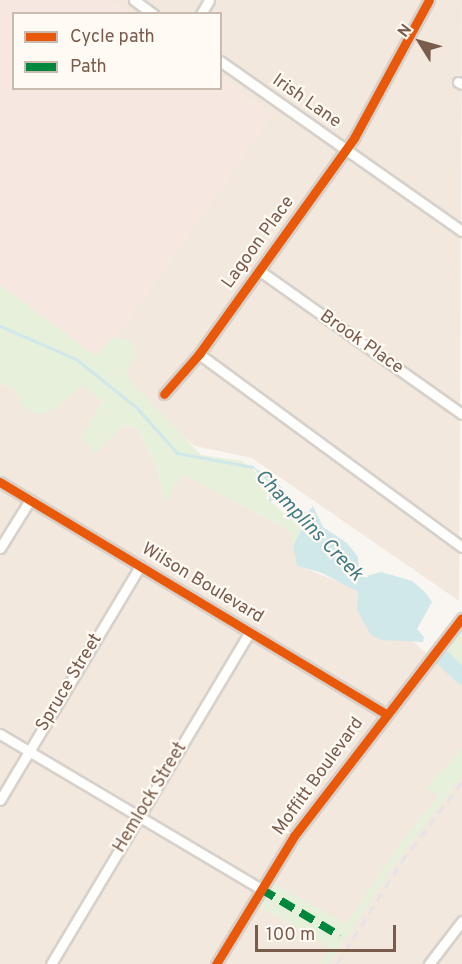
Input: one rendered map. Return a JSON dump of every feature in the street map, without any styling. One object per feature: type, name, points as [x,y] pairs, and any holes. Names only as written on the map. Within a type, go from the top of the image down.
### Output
[{"type":"street","points":[[134,0],[150,12]]},
{"type":"street","name":"Lagoon Place","points":[[164,394],[199,354],[346,150],[429,0]]},
{"type":"street","name":"Irish Lane","points":[[222,62],[462,231]]},
{"type":"street","name":"Brook Place","points":[[260,271],[462,414]]},
{"type":"street","points":[[199,354],[462,547]]},
{"type":"street","name":"Wilson Boulevard","points":[[0,482],[386,714]]},
{"type":"street","points":[[0,548],[30,500]]},
{"type":"street","name":"Spruce Street","points":[[0,800],[140,566]]},
{"type":"street","name":"Moffitt Boulevard","points":[[216,964],[300,828],[462,618]]},
{"type":"street","name":"Hemlock Street","points":[[51,964],[250,632]]},
{"type":"street","points":[[0,734],[261,889]]},
{"type":"street","points":[[429,964],[462,921]]},
{"type":"shaded area","points":[[0,0],[109,0],[127,12],[12,12],[12,90],[222,90],[222,80],[272,115],[96,366],[0,294]]},
{"type":"shaded area","points":[[109,0],[462,0],[459,601],[252,458],[195,446],[96,366],[272,115],[222,80],[222,12],[127,12]]},
{"type":"shaded area","points":[[0,383],[55,409],[82,384],[102,401],[81,439],[95,452],[124,425],[138,429],[156,465],[165,502],[182,473],[290,531],[298,566],[350,586],[462,686],[462,964],[0,964]]},
{"type":"green space","points":[[0,285],[95,356],[114,337],[131,341],[136,353],[126,374],[133,384],[201,455],[242,461],[270,484],[266,498],[302,528],[293,546],[290,531],[182,474],[165,503],[156,465],[138,429],[124,425],[95,453],[81,439],[102,401],[82,385],[55,409],[39,415],[24,409],[15,390],[0,383]]},
{"type":"green space","points":[[462,631],[462,686],[437,659]]},
{"type":"green space","points":[[462,749],[462,776],[392,868],[329,964],[320,964],[330,947],[260,907],[274,884],[346,924],[398,846],[438,796],[426,788]]},
{"type":"water","points":[[252,467],[273,477],[301,511],[307,513],[313,506],[323,527],[347,543],[358,557],[359,573],[367,576],[381,572],[412,581],[425,592],[432,602],[417,629],[424,637],[423,642],[381,640],[371,635],[357,610],[358,592],[322,573],[297,566],[293,546],[302,528],[274,500],[269,502],[270,484]]},
{"type":"waterway","name":"Champlins Creek","points":[[0,326],[76,359],[137,408],[177,453],[253,467]]},
{"type":"waterway","name":"Champlins Creek","points":[[442,657],[462,676]]},
{"type":"railway","points":[[337,964],[402,861],[462,782]]},
{"type":"marked path","points":[[261,889],[340,936]]},
{"type":"cycle path","points":[[164,394],[199,354],[354,138],[429,0]]},
{"type":"cycle path","points":[[0,482],[386,714]]},
{"type":"cycle path","points":[[216,964],[294,836],[462,618]]}]
